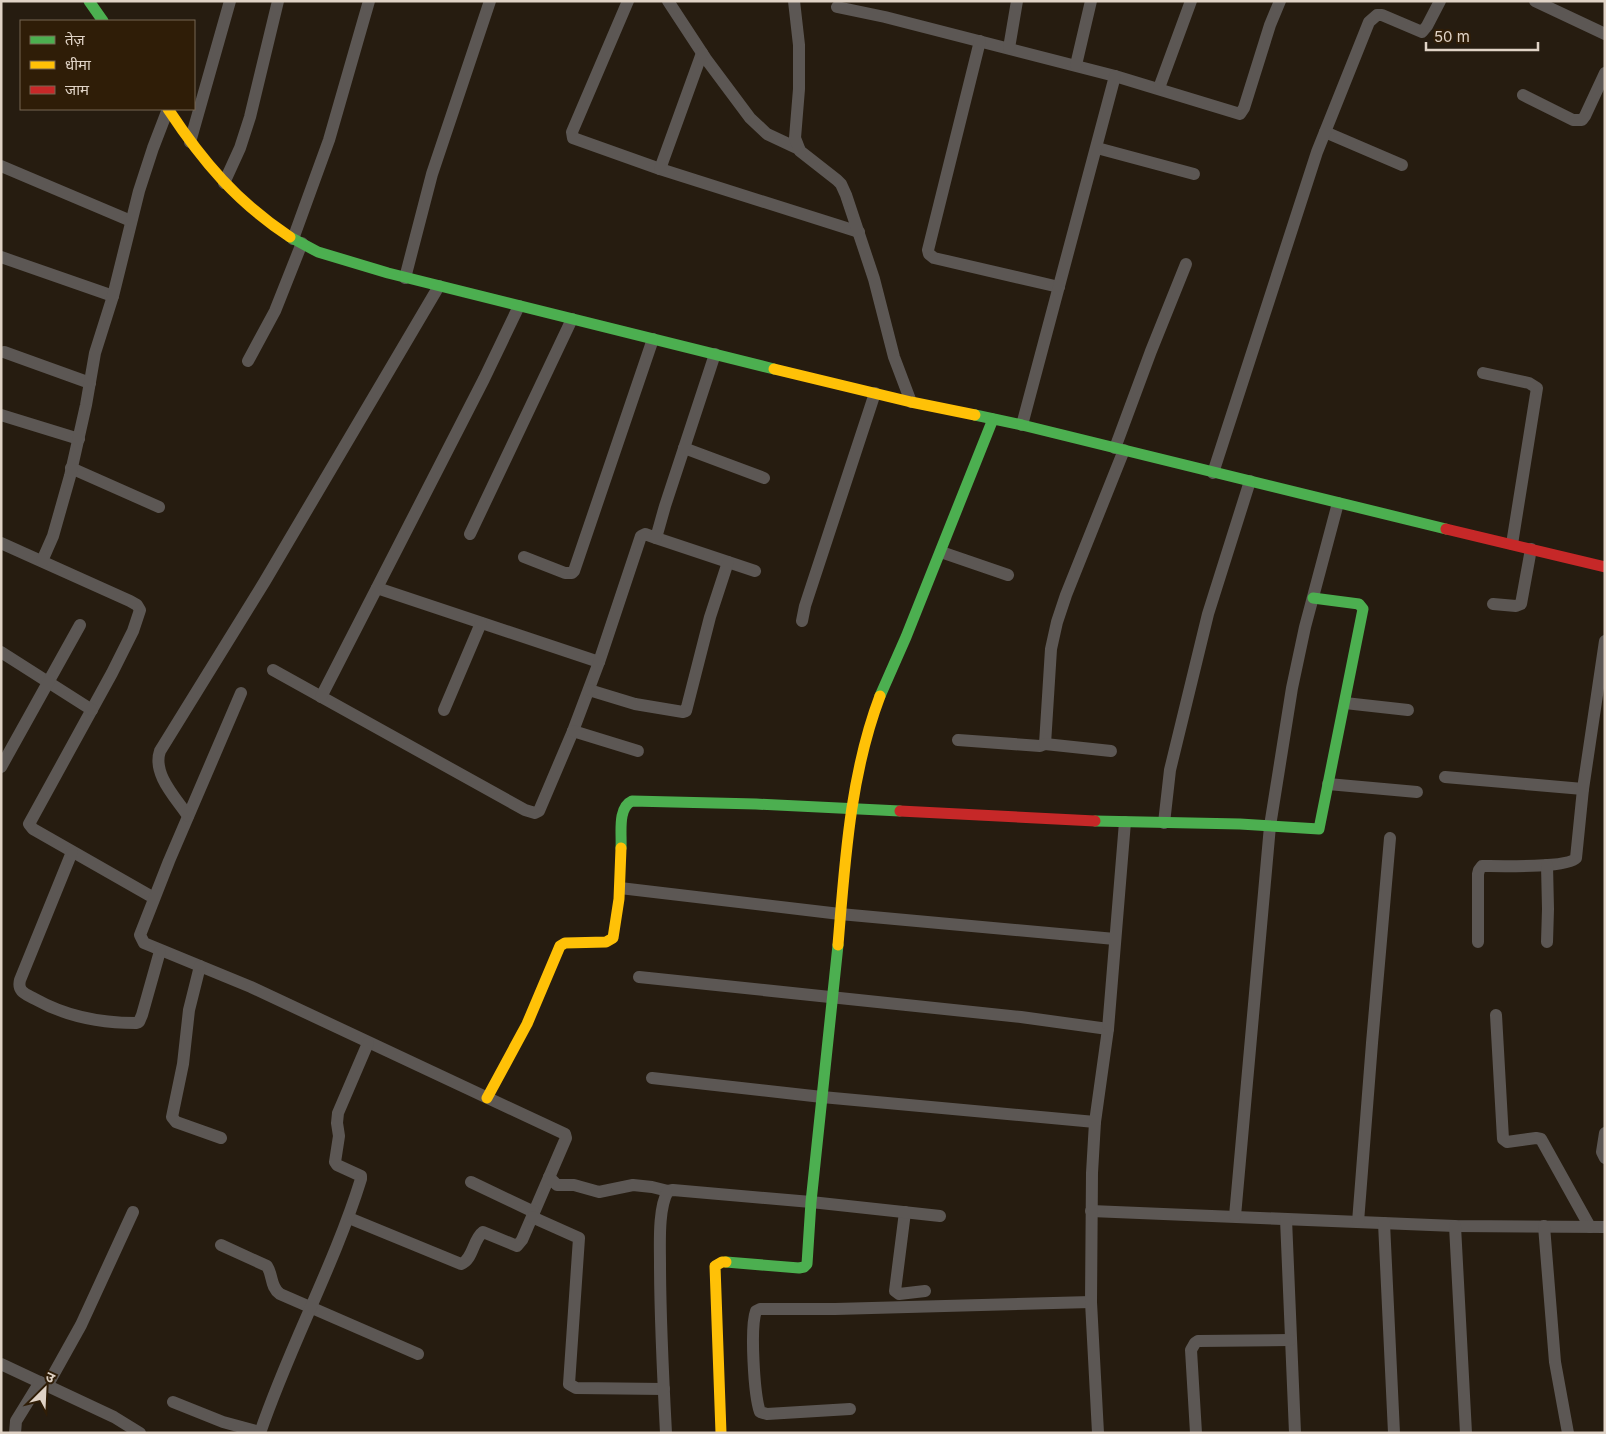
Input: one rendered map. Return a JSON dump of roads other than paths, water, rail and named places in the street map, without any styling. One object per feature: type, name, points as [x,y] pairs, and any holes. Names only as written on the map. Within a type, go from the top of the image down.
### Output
[{"type":"street","points":[[89,1],[102,20]]},
{"type":"street","points":[[190,142],[230,1]]},
{"type":"street","points":[[224,182],[240,148],[250,117],[278,1]]},
{"type":"street","points":[[248,362],[275,311],[297,248],[369,1]]},
{"type":"street","points":[[406,278],[432,174],[490,1]]},
{"type":"street","points":[[628,1],[571,134],[575,139],[660,169],[859,232]]},
{"type":"street","points":[[668,1],[702,53],[750,118],[774,138],[799,149],[841,184],[859,232],[874,279],[894,357],[911,402]]},
{"type":"street","points":[[794,1],[800,45],[795,138],[799,149]]},
{"type":"street","points":[[1009,48],[1017,1]]},
{"type":"street","points":[[1076,65],[1091,1]]},
{"type":"street","points":[[1159,88],[1191,1]]},
{"type":"street","points":[[838,7],[1076,65],[1159,88],[1240,114],[1244,108],[1270,25],[1280,1]]},
{"type":"street","points":[[1213,473],[1300,202],[1342,86],[1372,18],[1382,15],[1422,32],[1440,1]]},
{"type":"street","points":[[1535,1],[1605,34]]},
{"type":"street","points":[[980,41],[928,250],[929,254],[934,258],[1059,287]]},
{"type":"street","points":[[660,169],[702,53]]},
{"type":"street","points":[[1523,95],[1573,120],[1582,120],[1605,73]]},
{"type":"street","points":[[1022,424],[1115,76]]},
{"type":"street","points":[[42,561],[53,536],[79,439],[97,345],[113,296],[131,221],[153,148],[166,115],[224,182],[297,248],[318,252],[406,278],[435,292],[569,324],[651,347],[873,401],[911,402],[990,428],[1022,424],[1119,456],[1213,473],[1246,492],[1512,544],[1529,557],[1605,566],[1605,578]]},
{"type":"street","points":[[1325,132],[1402,165]]},
{"type":"street","points":[[1097,148],[1194,174]]},
{"type":"street","points":[[1,166],[131,221]]},
{"type":"street","points":[[1,257],[113,296]]},
{"type":"street","points":[[1045,744],[1053,636],[1066,595],[1119,456],[1151,351],[1186,264]]},
{"type":"street","points":[[188,816],[160,772],[158,757],[160,751],[270,572],[435,292]]},
{"type":"street","points":[[321,697],[484,380],[516,312]]},
{"type":"street","points":[[470,534],[569,324]]},
{"type":"street","points":[[524,557],[565,573],[572,573],[574,571],[651,347]]},
{"type":"street","points":[[4,352],[90,383]]},
{"type":"street","points":[[656,538],[713,361]]},
{"type":"street","points":[[1483,373],[1529,383],[1537,388],[1538,394],[1512,544]]},
{"type":"street","points":[[802,621],[808,596],[873,401]]},
{"type":"street","points":[[1,415],[79,439]]},
{"type":"street","points":[[721,1433],[716,1266],[722,1262],[804,1267],[807,1264],[811,1202],[836,972],[840,914],[852,809],[859,769],[873,715],[990,428]]},
{"type":"street","points":[[684,448],[764,478]]},
{"type":"street","points":[[71,468],[159,507]]},
{"type":"street","points":[[1164,822],[1170,770],[1185,704],[1208,614],[1246,492]]},
{"type":"street","points":[[1235,1216],[1270,826],[1292,688],[1312,598],[1336,510]]},
{"type":"street","points":[[273,670],[446,767],[525,810],[535,813],[542,807],[573,731],[599,662],[641,536],[645,534],[755,571]]},
{"type":"street","points":[[1,543],[130,601],[137,605],[140,610],[133,631],[29,824],[32,829],[154,898]]},
{"type":"street","points":[[940,552],[1008,575]]},
{"type":"street","points":[[1493,604],[1516,606],[1521,604],[1529,557]]},
{"type":"street","points":[[588,690],[635,704],[686,711],[710,617],[728,562]]},
{"type":"street","points":[[377,588],[599,662]]},
{"type":"street","points":[[487,1098],[527,1024],[560,946],[565,943],[606,942],[613,938],[620,888],[623,810],[628,803],[756,804],[1125,822],[1240,824],[1320,828],[1362,607],[1359,604],[1312,598]]},
{"type":"street","points":[[444,710],[481,623]]},
{"type":"street","points":[[1,767],[80,625]]},
{"type":"street","points":[[1478,942],[1478,874],[1482,866],[1547,865],[1571,862],[1576,858],[1583,789],[1605,641]]},
{"type":"street","points":[[1,652],[92,710]]},
{"type":"street","points":[[241,693],[154,898],[140,935],[144,943],[251,987],[565,1134],[566,1138],[520,1244],[517,1246],[483,1232],[478,1236],[466,1262],[461,1264],[349,1218]]},
{"type":"street","points":[[1344,702],[1408,710]]},
{"type":"street","points":[[573,731],[638,751]]},
{"type":"street","points":[[958,740],[1040,746],[1045,744],[1111,751]]},
{"type":"street","points":[[1445,777],[1583,789]]},
{"type":"street","points":[[1328,784],[1418,792]]},
{"type":"street","points":[[1098,1433],[1091,1302],[1091,1211],[1095,1122],[1108,1029],[1125,822]]},
{"type":"street","points":[[1358,1222],[1390,838]]},
{"type":"street","points":[[72,852],[20,980],[19,985],[22,992],[69,1014],[113,1022],[136,1023],[139,1022],[142,1015],[160,951]]},
{"type":"street","points":[[1547,865],[1547,942]]},
{"type":"street","points":[[620,888],[840,914],[1115,939]]},
{"type":"street","points":[[200,966],[189,1010],[183,1064],[172,1117],[176,1122],[221,1138]]},
{"type":"street","points":[[639,977],[1021,1017],[1108,1029]]},
{"type":"street","points":[[1496,1015],[1503,1139],[1507,1142],[1541,1139],[1590,1226]]},
{"type":"street","points":[[173,1402],[223,1422],[260,1432],[271,1401],[349,1218],[361,1177],[334,1162],[339,1136],[337,1118],[341,1104],[368,1043]]},
{"type":"street","points":[[652,1078],[822,1097],[1095,1122]]},
{"type":"street","points":[[1605,1133],[1602,1152],[1605,1158]]},
{"type":"street","points":[[549,1177],[557,1185],[574,1185],[600,1192],[633,1185],[652,1187],[668,1192],[673,1190],[811,1202],[940,1216]]},
{"type":"street","points":[[471,1182],[579,1238],[569,1384],[576,1388],[664,1389]]},
{"type":"street","points":[[666,1433],[661,1327],[660,1236],[664,1199],[668,1192]]},
{"type":"street","points":[[1091,1211],[1455,1226],[1605,1226]]},
{"type":"street","points":[[16,1433],[16,1421],[44,1384],[81,1325],[133,1212]]},
{"type":"street","points":[[905,1212],[895,1291],[899,1294],[925,1291]]},
{"type":"street","points":[[1286,1219],[1295,1433]]},
{"type":"street","points":[[1384,1223],[1394,1433]]},
{"type":"street","points":[[1455,1226],[1466,1433]]},
{"type":"street","points":[[1544,1226],[1555,1362],[1568,1433]]},
{"type":"street","points":[[221,1245],[267,1266],[276,1292],[418,1354]]},
{"type":"street","points":[[850,1409],[766,1414],[760,1412],[755,1374],[754,1328],[756,1311],[760,1309],[835,1309],[1091,1302]]},
{"type":"street","points":[[1196,1433],[1192,1350],[1194,1342],[1290,1340]]},
{"type":"street","points":[[1,1364],[114,1417],[140,1433]]}]
